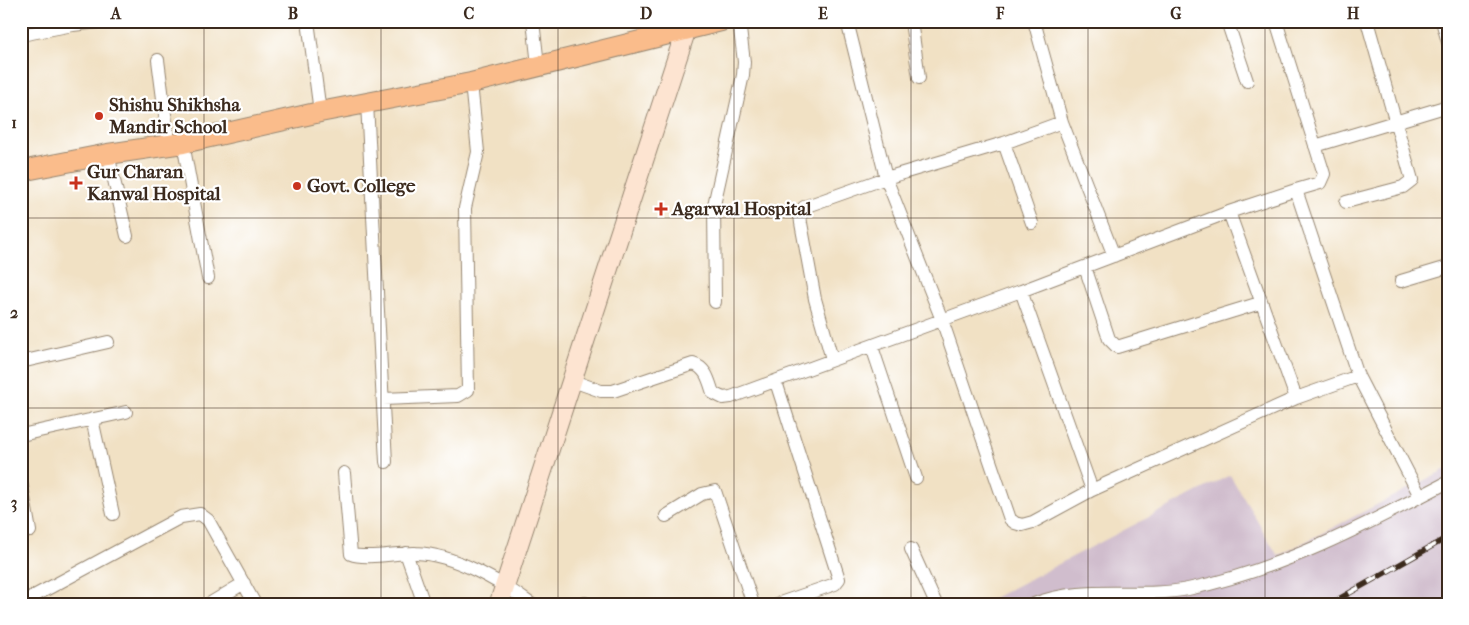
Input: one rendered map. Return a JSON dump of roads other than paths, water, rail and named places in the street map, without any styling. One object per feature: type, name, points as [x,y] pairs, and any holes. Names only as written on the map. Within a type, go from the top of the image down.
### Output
[{"type":"main road","points":[[21,171],[108,154],[176,144],[320,112],[471,83],[688,26],[721,21]]},
{"type":"main road","points":[[499,604],[574,382],[688,26]]},
{"type":"street","points":[[21,35],[72,25],[108,21]]},
{"type":"street","points":[[308,21],[320,112]]},
{"type":"street","points":[[533,21],[538,65]]},
{"type":"street","points":[[715,302],[714,205],[743,76],[744,62],[739,21]]},
{"type":"street","points":[[847,21],[886,178],[942,320],[1010,519],[1022,525],[1033,522],[1092,490],[1296,398],[1358,376]]},
{"type":"street","points":[[910,21],[919,78]]},
{"type":"street","points":[[1034,21],[1062,122],[1114,256]]},
{"type":"street","points":[[1227,21],[1247,81]]},
{"type":"street","points":[[574,382],[601,391],[613,391],[694,364],[700,366],[706,373],[713,393],[718,397],[731,397],[776,382],[832,359],[872,347],[1229,212],[1320,183],[1324,178],[1276,21]]},
{"type":"street","points":[[1346,202],[1409,184],[1412,180],[1367,21]]},
{"type":"street","points":[[1442,21],[1448,42]]},
{"type":"street","points":[[158,60],[208,278]]},
{"type":"street","points":[[383,399],[458,396],[468,390],[466,208],[478,152],[471,83]]},
{"type":"street","points":[[367,103],[386,462]]},
{"type":"street","points":[[1315,146],[1448,106]]},
{"type":"street","points":[[832,359],[815,299],[800,214],[804,207],[886,178],[1004,143],[1062,122]]},
{"type":"street","points":[[1004,143],[1032,223]]},
{"type":"street","points":[[108,154],[127,236]]},
{"type":"street","points":[[1296,190],[1358,376],[1420,496]]},
{"type":"street","points":[[1229,212],[1260,303],[1296,398]]},
{"type":"street","points":[[1401,281],[1448,266]]},
{"type":"street","points":[[1085,267],[1109,339],[1117,347],[1260,303]]},
{"type":"street","points":[[1021,291],[1092,490]]},
{"type":"street","points":[[21,362],[108,342]]},
{"type":"street","points":[[872,347],[916,478]]},
{"type":"street","points":[[776,382],[839,579],[835,584],[777,604]]},
{"type":"street","points":[[21,435],[126,412]]},
{"type":"street","points":[[92,419],[112,514]]},
{"type":"street","points":[[344,473],[351,554],[355,556],[406,553],[431,554],[446,558],[506,586],[531,604]]},
{"type":"street","points":[[21,481],[30,531]]},
{"type":"street","points":[[1034,604],[1069,594],[1188,589],[1258,568],[1352,531],[1448,482]]},
{"type":"street","points":[[666,516],[702,494],[715,491],[753,604]]},
{"type":"street","points":[[26,602],[181,517],[200,514],[208,520],[255,604]]},
{"type":"street","points":[[911,549],[936,604]]},
{"type":"street","points":[[406,553],[424,604]]},
{"type":"street","points":[[209,604],[244,583]]},
{"type":"lane","points":[[1108,604],[1127,593]]},
{"type":"railway","points":[[1330,604],[1448,537]]},
{"type":"place","name":"Shishu Shikhsha Mandir School","points":[[99,116]]},
{"type":"place","name":"Gur Charan Kanwal Hospital","points":[[76,183]]},
{"type":"place","name":"Govt. College","points":[[297,186]]},
{"type":"place","name":"Agarwal Hospital","points":[[661,209]]}]
